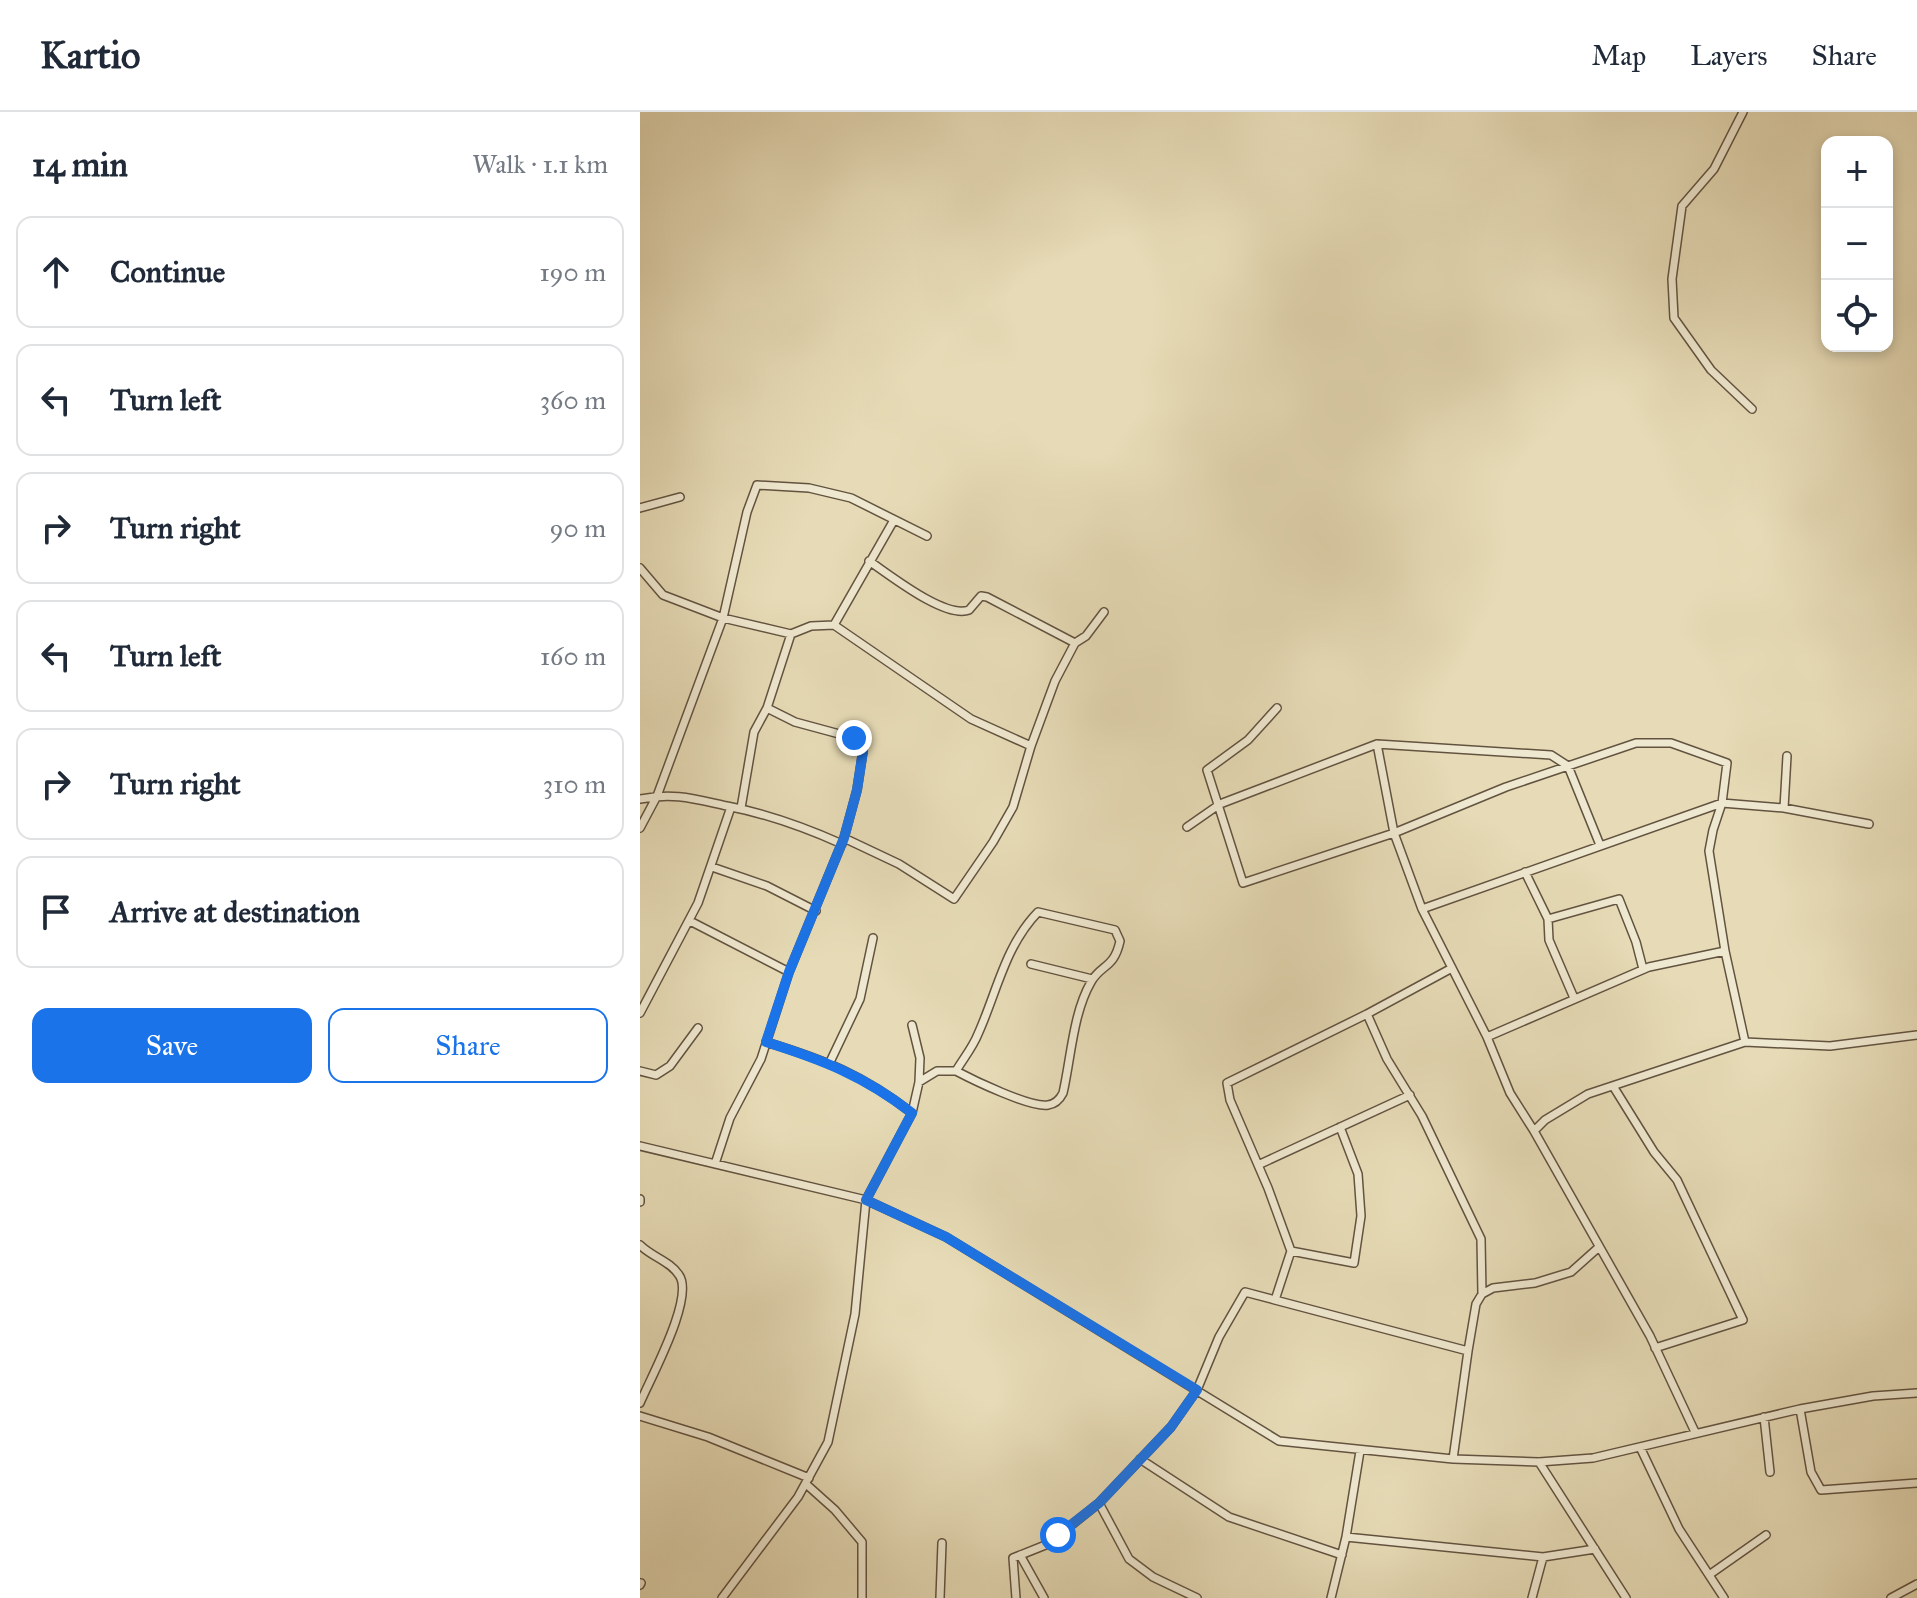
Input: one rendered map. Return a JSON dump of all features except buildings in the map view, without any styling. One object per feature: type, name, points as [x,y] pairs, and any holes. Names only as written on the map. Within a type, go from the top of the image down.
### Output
[{"type":"street","points":[[1743,112],[1714,169],[1682,206],[1672,279],[1674,318],[1711,370],[1752,409]]},
{"type":"street","points":[[640,828],[657,796],[723,618],[747,512],[757,485],[809,488],[851,498],[927,536]]},
{"type":"street","points":[[640,508],[680,497]]},
{"type":"street","points":[[834,625],[894,520]]},
{"type":"street","points":[[869,561],[915,592],[955,612],[969,610],[975,599],[987,597],[1075,643]]},
{"type":"street","points":[[640,568],[663,595],[723,618],[791,634],[811,626],[834,625],[971,719],[1031,746]]},
{"type":"street","points":[[640,799],[681,795],[796,823],[899,864],[954,899],[1013,807],[1055,681],[1075,643],[1086,636],[1104,612]]},
{"type":"street","points":[[741,808],[754,732],[767,708],[791,634]]},
{"type":"street","points":[[715,1164],[730,1118],[757,1067],[789,972],[843,841],[857,790],[863,751],[861,743],[854,738],[795,722],[767,708]]},
{"type":"street","points":[[1277,708],[1248,740],[1207,770],[1243,883],[1394,833],[1506,787],[1636,743],[1671,743],[1727,763],[1722,803],[1709,851],[1725,951],[1745,1042]]},
{"type":"street","points":[[1377,744],[1394,833],[1422,909],[1487,1037],[1510,1093],[1655,1348],[1695,1432]]},
{"type":"street","points":[[1187,827],[1220,804],[1377,744],[1551,755],[1568,766],[1600,845]]},
{"type":"street","points":[[1784,808],[1787,756]]},
{"type":"street","points":[[1422,909],[1722,803],[1784,808],[1869,824]]},
{"type":"street","points":[[640,1013],[690,921],[712,867],[731,807]]},
{"type":"street","points":[[712,867],[767,886],[816,911]]},
{"type":"street","points":[[1525,872],[1548,919],[1549,940],[1574,998]]},
{"type":"street","points":[[1548,919],[1619,899],[1643,969]]},
{"type":"street","points":[[919,1082],[942,1069],[956,1071],[982,1085],[1044,1105],[1055,1102],[1063,1093],[1079,1016],[1092,979],[1113,961],[1120,941],[1117,931],[1038,912],[1019,935],[998,978],[978,1035],[956,1071]]},
{"type":"street","points":[[690,921],[789,972]]},
{"type":"street","points":[[830,1062],[860,999],[873,938]]},
{"type":"street","points":[[1487,1037],[1643,969],[1725,951]]},
{"type":"street","points":[[1031,964],[1092,979]]},
{"type":"street","points":[[1275,1300],[1291,1251],[1230,1100],[1229,1081],[1367,1014],[1452,968]]},
{"type":"street","points":[[1367,1014],[1387,1059],[1410,1095],[1481,1239],[1482,1294]]},
{"type":"street","points":[[722,1598],[808,1481],[828,1442],[855,1314],[866,1200],[912,1113],[919,1082],[920,1058],[912,1025]]},
{"type":"street","points":[[640,1071],[656,1075],[665,1071],[698,1028]]},
{"type":"street","points":[[1534,1131],[1545,1120],[1588,1094],[1745,1042],[1830,1046],[1917,1035]]},
{"type":"street","points":[[766,1042],[830,1062],[880,1090],[912,1113]]},
{"type":"street","points":[[1613,1086],[1654,1152],[1677,1180],[1743,1320],[1655,1348]]},
{"type":"street","points":[[1258,1165],[1410,1095]]},
{"type":"street","points":[[1291,1251],[1354,1263],[1361,1216],[1358,1174],[1340,1127]]},
{"type":"street","points":[[640,1146],[866,1200],[946,1237],[1279,1441],[1453,1459],[1539,1462],[1593,1458],[1800,1409],[1873,1396],[1917,1393]]},
{"type":"street","points":[[640,1245],[649,1254],[672,1266],[682,1277],[684,1290],[674,1326],[640,1403]]},
{"type":"street","points":[[1453,1459],[1476,1304],[1482,1294],[1493,1288],[1535,1283],[1571,1272],[1599,1247]]},
{"type":"street","points":[[1016,1598],[1013,1558],[1048,1544],[1099,1503],[1171,1427],[1197,1390],[1219,1337],[1245,1292],[1468,1351]]},
{"type":"street","points":[[1800,1409],[1811,1472],[1821,1490],[1917,1483]]},
{"type":"street","points":[[640,1416],[708,1437],[808,1481],[862,1542],[862,1598]]},
{"type":"street","points":[[1764,1417],[1770,1472]]},
{"type":"street","points":[[1640,1447],[1679,1529],[1724,1598]]},
{"type":"street","points":[[1331,1598],[1346,1537],[1360,1451]]},
{"type":"street","points":[[1140,1459],[1229,1517],[1342,1555]]},
{"type":"street","points":[[1539,1462],[1626,1598]]},
{"type":"street","points":[[1099,1503],[1129,1559],[1153,1577],[1197,1598]]},
{"type":"street","points":[[1709,1575],[1766,1535]]},
{"type":"street","points":[[1346,1537],[1543,1557],[1595,1549]]},
{"type":"street","points":[[940,1598],[942,1543]]},
{"type":"street","points":[[1020,1555],[1044,1598]]},
{"type":"street","points":[[1532,1598],[1543,1557]]},
{"type":"street","points":[[1891,1598],[1917,1584]]},
{"type":"route","points":[[854,738],[861,743],[863,751],[857,790],[844,838],[789,972],[766,1042],[830,1062],[861,1078],[912,1113],[866,1200],[946,1237],[1197,1390],[1171,1427],[1099,1503],[1058,1535]]}]
